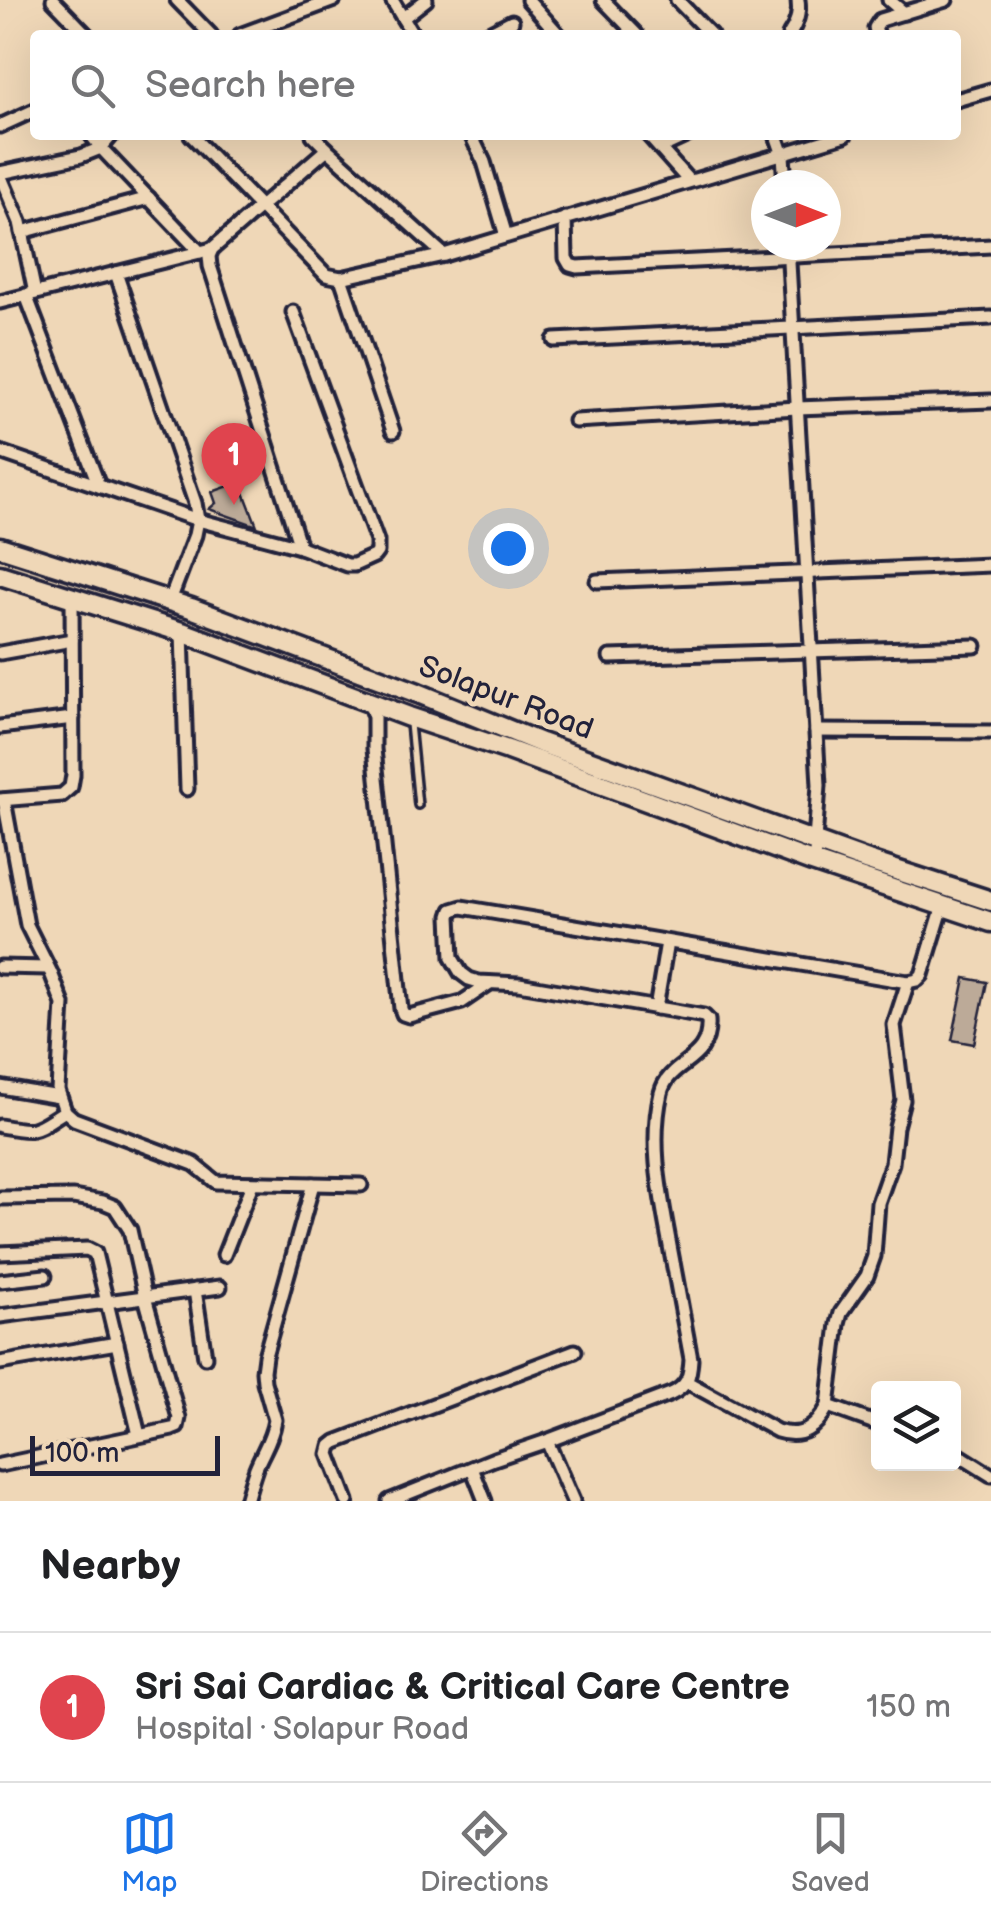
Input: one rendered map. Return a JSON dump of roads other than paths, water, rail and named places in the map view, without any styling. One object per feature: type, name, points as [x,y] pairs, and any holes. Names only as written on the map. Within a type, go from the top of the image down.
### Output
[{"type":"main road","name":"Solapur Road","points":[[0,547],[191,608],[418,693],[511,741],[812,862],[991,922]]},
{"type":"main road","name":"Solapur Road","points":[[0,575],[182,632],[409,717],[511,741]]},
{"type":"main road","name":"Solapur Road","points":[[538,752],[991,902]]},
{"type":"street","points":[[53,0],[82,30]]},
{"type":"street","points":[[177,0],[207,30]]},
{"type":"street","points":[[253,30],[334,0]]},
{"type":"street","points":[[392,0],[410,30]]},
{"type":"street","points":[[403,18],[426,0]]},
{"type":"street","points":[[528,0],[555,30]]},
{"type":"street","points":[[677,0],[706,30]]},
{"type":"street","points":[[791,30],[798,15],[798,0]]},
{"type":"street","points":[[889,0],[904,13]]},
{"type":"street","points":[[876,30],[880,20],[946,0]]},
{"type":"street","points":[[612,3],[633,30]]},
{"type":"street","points":[[495,30],[512,21]]},
{"type":"street","points":[[961,99],[991,90]]},
{"type":"street","points":[[0,126],[30,112]]},
{"type":"street","points":[[95,140],[149,198],[206,250],[300,548]]},
{"type":"street","points":[[100,486],[31,294],[22,232],[0,174],[82,156],[101,148],[108,140]]},
{"type":"street","points":[[196,140],[326,275],[341,278],[444,255],[830,140]]},
{"type":"street","points":[[318,140],[444,255]]},
{"type":"street","points":[[473,140],[506,236]]},
{"type":"street","points":[[653,140],[689,181]]},
{"type":"street","points":[[660,148],[677,140]]},
{"type":"street","points":[[778,140],[784,170]]},
{"type":"street","points":[[0,302],[206,250],[326,148]]},
{"type":"street","points":[[22,232],[149,198]]},
{"type":"street","points":[[566,218],[566,258],[577,267],[751,254]]},
{"type":"street","points":[[841,250],[991,246]]},
{"type":"street","points":[[789,260],[819,803],[815,841],[818,842],[812,862]]},
{"type":"street","points":[[116,272],[198,520],[169,602]]},
{"type":"street","points":[[341,278],[394,432]]},
{"type":"street","points":[[0,452],[198,520],[347,565],[374,556],[378,547],[293,312]]},
{"type":"street","points":[[554,340],[991,318]]},
{"type":"street","points":[[575,422],[991,401]]},
{"type":"street","points":[[597,581],[991,564]]},
{"type":"street","points":[[72,598],[71,788],[62,795],[2,800],[27,924],[63,1004],[58,1090],[65,1111],[74,1119],[194,1164],[216,1182],[361,1185]]},
{"type":"street","points":[[182,632],[187,789]]},
{"type":"street","points":[[0,652],[72,640]]},
{"type":"street","points":[[610,657],[975,646]]},
{"type":"street","points":[[369,702],[374,717],[374,749],[403,1014],[414,1016],[462,1002],[500,983]]},
{"type":"street","points":[[0,727],[73,718]]},
{"type":"street","points":[[816,731],[991,732]]},
{"type":"street","points":[[0,864],[15,862]]},
{"type":"street","points":[[389,1501],[416,1496],[472,1468],[672,1394],[681,1390],[690,1372],[656,1142],[661,1092],[666,1081],[697,1055],[704,1043],[708,1020],[704,1016],[469,979],[452,958],[452,910],[457,907],[908,982],[922,975],[943,906]]},
{"type":"street","points":[[656,1008],[668,942]]},
{"type":"street","points":[[0,967],[48,968]]},
{"type":"street","points":[[687,1382],[790,1435],[808,1432],[822,1418],[828,1406],[841,1313],[872,1266],[878,1203],[894,1155],[902,1090],[894,1025],[908,982]]},
{"type":"street","points":[[0,1087],[60,1097]]},
{"type":"street","points":[[0,1126],[29,1132],[65,1111]]},
{"type":"street","points":[[224,1255],[252,1184]]},
{"type":"street","points":[[246,1501],[274,1428],[263,1371],[265,1356],[313,1184]]},
{"type":"street","points":[[0,1198],[73,1197],[115,1207],[130,1230],[179,1418],[176,1427],[0,1465]]},
{"type":"street","points":[[0,1253],[92,1250],[97,1257],[139,1435]]},
{"type":"street","points":[[0,1281],[45,1276]]},
{"type":"street","points":[[0,1316],[220,1287]]},
{"type":"street","points":[[195,1290],[204,1356]]},
{"type":"street","points":[[0,1363],[117,1343]]},
{"type":"street","points":[[348,1501],[328,1454],[336,1442],[575,1351]]},
{"type":"street","points":[[828,1406],[871,1421]]},
{"type":"street","points":[[546,1440],[573,1501]]},
{"type":"street","points":[[961,1456],[991,1475]]},
{"type":"street","points":[[472,1468],[485,1501]]},
{"type":"lane","points":[[409,717],[418,805]]},
{"type":"place","name":"Sri Sai Cardiac & Critical Care Centre","points":[[234,505]]}]
